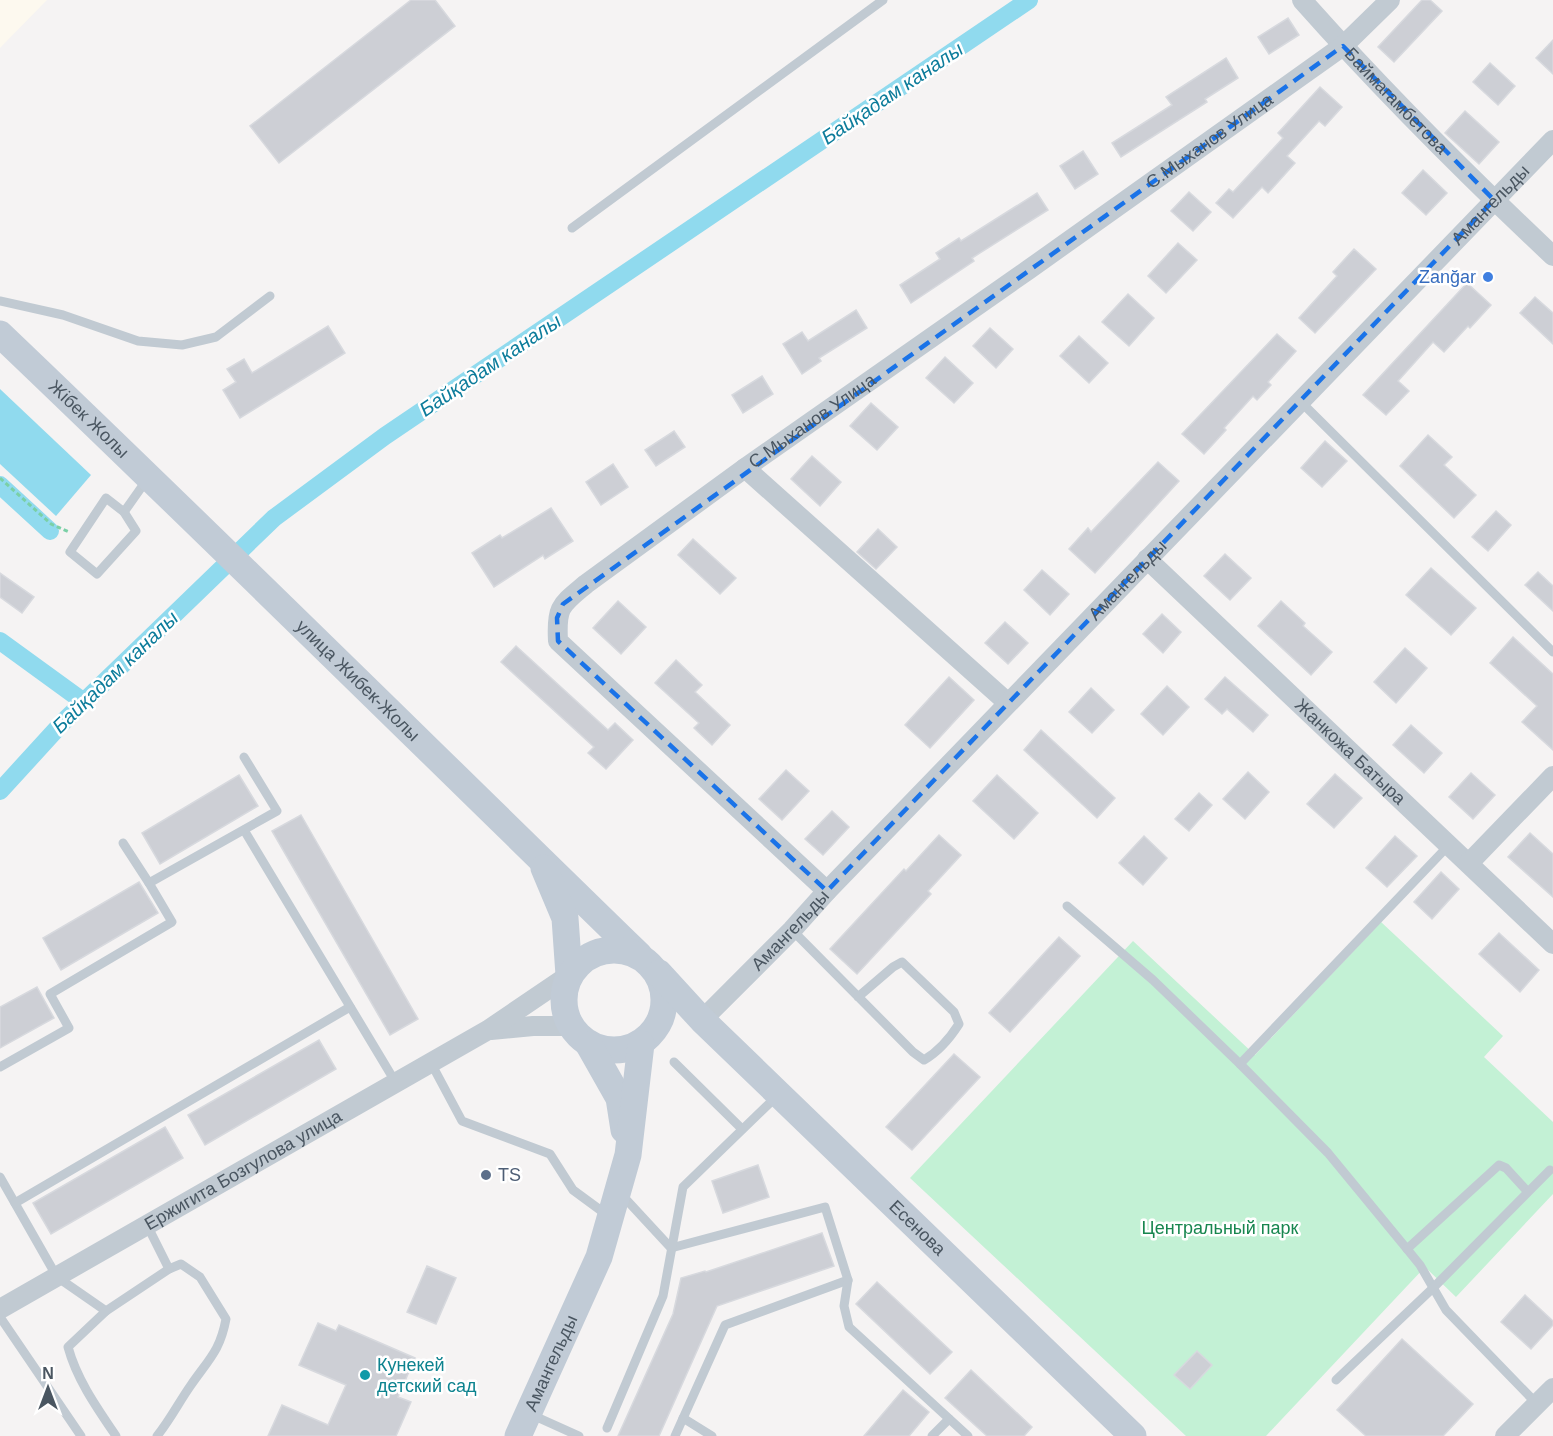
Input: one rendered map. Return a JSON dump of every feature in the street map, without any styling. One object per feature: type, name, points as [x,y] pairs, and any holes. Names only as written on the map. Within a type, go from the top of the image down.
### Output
[{"type":"main road","name":"Жібек Жолы","points":[[0,334],[177,503]]},
{"type":"main road","name":"улица Жибек-Жолы","points":[[177,503],[293,619],[649,964]]},
{"type":"main road","points":[[540,858],[565,918],[569,975],[563,1001],[570,1026],[589,1045],[618,1098],[628,1155]]},
{"type":"main road","points":[[569,975],[588,956],[614,948],[649,964],[666,999],[650,1034]]},
{"type":"main road","name":"Есенова","points":[[649,964],[702,1020],[1133,1436]]},
{"type":"main road","points":[[589,1045],[615,1051],[650,1034],[702,1020]]},
{"type":"main road","name":"Амангельды","points":[[523,1425],[599,1257],[628,1155],[650,1034]]},
{"type":"street","name":"Баймагамбетова","points":[[1302,0],[1343,46],[1494,200],[1553,256]]},
{"type":"street","name":"С.Мыханов Улица","points":[[826,891],[558,641],[557,618],[563,604],[586,584],[745,468],[1343,46],[1390,0]]},
{"type":"street","name":"Амангельды","points":[[702,1020],[792,930],[826,891],[1553,140]]},
{"type":"street","points":[[745,468],[1008,703]]},
{"type":"street","name":"Жанкожа Батыра","points":[[1148,559],[1553,944]]},
{"type":"street","points":[[1469,863],[1553,776]]},
{"type":"street","name":"Ержигита Бозгулова улица","points":[[0,1309],[488,1030],[569,975]]},
{"type":"street","points":[[488,1030],[533,1026],[570,1026]]},
{"type":"street","points":[[1505,1436],[1553,1388]]},
{"type":"lane","points":[[572,228],[884,0]]},
{"type":"lane","points":[[0,301],[63,315],[138,341],[182,345],[216,338],[270,296]]},
{"type":"lane","points":[[1301,402],[1553,652]]},
{"type":"lane","points":[[124,512],[149,476]]},
{"type":"lane","points":[[106,498],[124,512],[136,531],[97,574],[70,552],[106,498]]},
{"type":"lane","points":[[150,884],[277,811],[244,757]]},
{"type":"lane","points":[[244,830],[396,1083]]},
{"type":"lane","points":[[0,1067],[69,1028],[50,994],[172,922],[123,843]]},
{"type":"lane","points":[[1240,1064],[1449,845]]},
{"type":"lane","points":[[1067,906],[1153,980],[1328,1153],[1420,1265],[1446,1310],[1537,1404]]},
{"type":"lane","points":[[792,930],[913,1053],[924,1060],[952,1035],[959,1024],[954,1012],[902,962],[858,997]]},
{"type":"lane","points":[[15,1203],[350,1007]]},
{"type":"lane","points":[[674,1062],[742,1130]]},
{"type":"lane","points":[[431,1063],[462,1121],[550,1154],[573,1190],[610,1217]]},
{"type":"lane","points":[[607,1428],[663,1296],[683,1187],[778,1094]]},
{"type":"lane","points":[[1407,1249],[1499,1165],[1506,1168],[1527,1191]]},
{"type":"lane","points":[[1336,1380],[1432,1289],[1550,1170]]},
{"type":"lane","points":[[0,1177],[57,1277],[106,1311]]},
{"type":"lane","points":[[618,1191],[671,1248]]},
{"type":"lane","points":[[671,1248],[825,1207],[848,1280],[844,1306],[849,1327],[968,1436]]},
{"type":"lane","points":[[147,1226],[169,1269]]},
{"type":"lane","points":[[116,1436],[91,1400],[68,1347],[106,1311],[169,1269],[181,1264],[200,1277],[226,1319],[216,1353],[191,1385],[157,1436]]},
{"type":"lane","points":[[675,1436],[725,1325],[848,1280]]},
{"type":"lane","points":[[0,1317],[81,1436]]},
{"type":"lane","points":[[683,1418],[712,1436]]},
{"type":"lane","points":[[932,1436],[949,1419]]},
{"type":"lane","points":[[523,1425],[579,1436]]},
{"type":"path","points":[[0,478],[51,524],[79,537]]},
{"type":"highlighted area","points":[[1343,46],[1494,200],[827,891],[558,641],[557,618],[563,604]]},
{"type":"shaded area","points":[[0,0],[47,0],[0,48]]},
{"type":"green space","name":"Центральный парк","points":[[1381,922],[1503,1036],[1484,1057],[1553,1122],[1553,1194],[1456,1297],[1425,1267],[1266,1436],[1186,1436],[910,1178],[1133,941],[1255,1055]]},
{"type":"water","points":[[0,389],[91,475],[56,516],[0,464]]},
{"type":"building","points":[[411,0],[435,0],[455,26],[279,163],[250,126]]},
{"type":"building","points":[[1422,0],[1430,0],[1442,11],[1394,62],[1378,47]]},
{"type":"building","points":[[1288,18],[1299,35],[1269,54],[1258,37]]},
{"type":"building","points":[[1553,40],[1553,74],[1536,58]]},
{"type":"building","points":[[1226,58],[1238,78],[1205,99],[1207,102],[1121,157],[1112,143],[1172,105],[1166,97]]},
{"type":"building","points":[[1490,63],[1515,86],[1498,105],[1473,82]]},
{"type":"building","points":[[1320,87],[1342,107],[1325,126],[1319,121],[1287,156],[1295,163],[1268,193],[1262,187],[1233,218],[1216,203],[1229,189],[1233,192],[1283,138],[1278,133]]},
{"type":"building","points":[[1465,111],[1499,142],[1479,164],[1445,133]]},
{"type":"building","points":[[1083,151],[1098,174],[1075,189],[1060,166]]},
{"type":"building","points":[[1423,170],[1447,193],[1426,215],[1402,193]]},
{"type":"building","points":[[1189,192],[1211,212],[1193,231],[1171,211]]},
{"type":"building","points":[[1037,193],[1048,210],[972,258],[974,261],[911,303],[900,285],[940,259],[936,253],[959,238],[961,241]]},
{"type":"building","points":[[1178,243],[1197,260],[1166,293],[1148,276]]},
{"type":"building","points":[[1354,249],[1376,269],[1315,333],[1299,318],[1337,276],[1333,272]]},
{"type":"building","points":[[1467,283],[1491,305],[1444,352],[1433,342],[1398,381],[1409,391],[1386,415],[1363,395]]},
{"type":"building","points":[[1128,294],[1154,318],[1129,346],[1102,322]]},
{"type":"building","points":[[1535,297],[1553,313],[1553,344],[1520,313]]},
{"type":"building","points":[[856,310],[867,328],[819,358],[821,361],[802,374],[783,344],[802,332],[808,341]]},
{"type":"building","points":[[328,326],[345,353],[240,418],[223,390],[236,382],[227,369],[244,359],[252,373]]},
{"type":"building","points":[[990,328],[1013,349],[996,368],[973,346]]},
{"type":"building","points":[[1277,334],[1296,351],[1268,382],[1271,385],[1257,400],[1253,396],[1204,454],[1182,434]]},
{"type":"building","points":[[1079,336],[1108,363],[1089,383],[1060,356]]},
{"type":"building","points":[[945,357],[973,383],[954,403],[926,378]]},
{"type":"building","points":[[762,376],[773,394],[743,413],[732,395]]},
{"type":"building","points":[[871,403],[898,427],[877,450],[850,426]]},
{"type":"building","points":[[674,431],[685,447],[656,466],[645,450]]},
{"type":"building","points":[[1428,435],[1452,457],[1444,465],[1476,495],[1454,518],[1400,466]]},
{"type":"building","points":[[1325,441],[1347,461],[1322,487],[1301,468]]},
{"type":"building","points":[[812,456],[841,482],[820,506],[791,479]]},
{"type":"building","points":[[1158,462],[1179,481],[1095,573],[1069,549],[1088,528],[1091,532]]},
{"type":"building","points":[[613,464],[628,487],[601,505],[586,482]]},
{"type":"building","points":[[551,508],[573,541],[545,559],[543,555],[494,587],[472,553],[500,535],[502,538]]},
{"type":"building","points":[[1496,511],[1511,525],[1488,551],[1472,537]]},
{"type":"building","points":[[878,529],[897,547],[876,569],[857,552]]},
{"type":"building","points":[[693,539],[736,578],[720,594],[678,555]]},
{"type":"building","points":[[1225,554],[1251,578],[1230,600],[1204,576]]},
{"type":"building","points":[[1431,568],[1476,608],[1451,635],[1406,595]]},
{"type":"building","points":[[1042,570],[1069,594],[1050,615],[1024,590]]},
{"type":"building","points":[[1538,572],[1553,586],[1553,611],[1525,585]]},
{"type":"building","points":[[0,573],[34,597],[22,613],[0,597]]},
{"type":"building","points":[[618,601],[646,627],[621,654],[593,628]]},
{"type":"building","points":[[1281,601],[1305,623],[1303,626],[1332,652],[1311,675],[1258,626]]},
{"type":"building","points":[[1162,614],[1181,632],[1163,653],[1143,634]]},
{"type":"building","points":[[1005,622],[1028,643],[1008,664],[985,643]]},
{"type":"building","points":[[1513,637],[1553,674],[1553,750],[1522,722],[1537,706],[1490,663]]},
{"type":"building","points":[[516,646],[608,730],[615,723],[633,740],[606,769],[588,753],[594,747],[501,662]]},
{"type":"building","points":[[1405,648],[1427,668],[1396,703],[1374,682]]},
{"type":"building","points":[[676,660],[702,685],[695,692],[730,725],[712,745],[694,728],[699,723],[655,683]]},
{"type":"building","points":[[949,677],[974,700],[930,748],[905,725]]},
{"type":"building","points":[[1225,677],[1268,715],[1253,732],[1227,709],[1222,714],[1205,699]]},
{"type":"building","points":[[1167,686],[1189,707],[1163,735],[1141,714]]},
{"type":"building","points":[[1091,688],[1114,710],[1092,733],[1069,712]]},
{"type":"building","points":[[1411,725],[1442,753],[1424,773],[1393,745]]},
{"type":"building","points":[[1041,730],[1115,798],[1097,818],[1024,750]]},
{"type":"building","points":[[786,770],[809,791],[782,820],[759,799]]},
{"type":"building","points":[[1248,772],[1269,792],[1245,819],[1223,799]]},
{"type":"building","points":[[1471,773],[1495,795],[1473,819],[1449,797]]},
{"type":"building","points":[[1335,774],[1362,798],[1334,828],[1307,804]]},
{"type":"building","points":[[239,775],[258,806],[160,864],[142,833]]},
{"type":"building","points":[[997,775],[1038,813],[1014,839],[973,801]]},
{"type":"building","points":[[1199,793],[1212,805],[1189,831],[1175,819]]},
{"type":"building","points":[[832,811],[849,827],[823,855],[805,839]]},
{"type":"building","points":[[301,815],[418,1019],[390,1035],[272,831]]},
{"type":"building","points":[[1530,833],[1553,854],[1553,897],[1508,857]]},
{"type":"building","points":[[939,835],[961,855],[928,891],[931,894],[857,974],[830,949],[904,869],[906,871]]},
{"type":"building","points":[[1144,836],[1167,858],[1143,885],[1119,863]]},
{"type":"building","points":[[1395,836],[1417,856],[1387,887],[1366,868]]},
{"type":"building","points":[[1441,872],[1459,889],[1432,919],[1414,902]]},
{"type":"building","points":[[139,882],[158,913],[61,970],[43,938]]},
{"type":"building","points":[[1499,933],[1539,970],[1520,992],[1479,954]]},
{"type":"building","points":[[1059,937],[1080,956],[1010,1032],[989,1013]]},
{"type":"building","points":[[37,987],[54,1018],[0,1048],[0,1007]]},
{"type":"building","points":[[319,1040],[336,1069],[205,1145],[188,1115]]},
{"type":"building","points":[[954,1054],[980,1077],[912,1150],[886,1127]]},
{"type":"building","points":[[165,1127],[183,1158],[51,1234],[33,1203]]},
{"type":"building","points":[[758,1165],[769,1197],[723,1213],[712,1181]]},
{"type":"building","points":[[822,1233],[834,1266],[717,1306],[659,1436],[618,1436],[673,1314],[681,1278],[706,1272]]},
{"type":"building","points":[[427,1266],[456,1278],[436,1324],[407,1312]]},
{"type":"building","points":[[877,1282],[952,1352],[930,1374],[856,1304]]},
{"type":"building","points":[[1525,1295],[1553,1321],[1553,1325],[1531,1349],[1501,1322]]},
{"type":"building","name":"Кунекей детский сад","points":[[318,1323],[336,1331],[339,1325],[415,1358],[398,1397],[411,1402],[396,1436],[268,1436],[282,1405],[328,1425],[346,1385],[299,1365]]},
{"type":"building","points":[[1402,1339],[1473,1404],[1443,1436],[1366,1436],[1337,1410]]},
{"type":"building","points":[[1197,1351],[1212,1365],[1190,1389],[1174,1375]]},
{"type":"building","points":[[971,1370],[1032,1427],[1024,1436],[987,1436],[945,1398]]},
{"type":"building","points":[[903,1390],[929,1412],[909,1436],[864,1436]]},
{"type":"waterway","name":"Байқадам каналы","points":[[0,791],[63,722],[274,518],[385,436],[1029,0]]},
{"type":"waterway","points":[[0,485],[50,531]]},
{"type":"waterway","points":[[0,641],[84,702]]},
{"type":"place","name":"Zanğar","points":[[1488,277]]},
{"type":"place","name":"TS","points":[[486,1175]]},
{"type":"place","name":"Кунекей детский сад","points":[[365,1375]]}]
